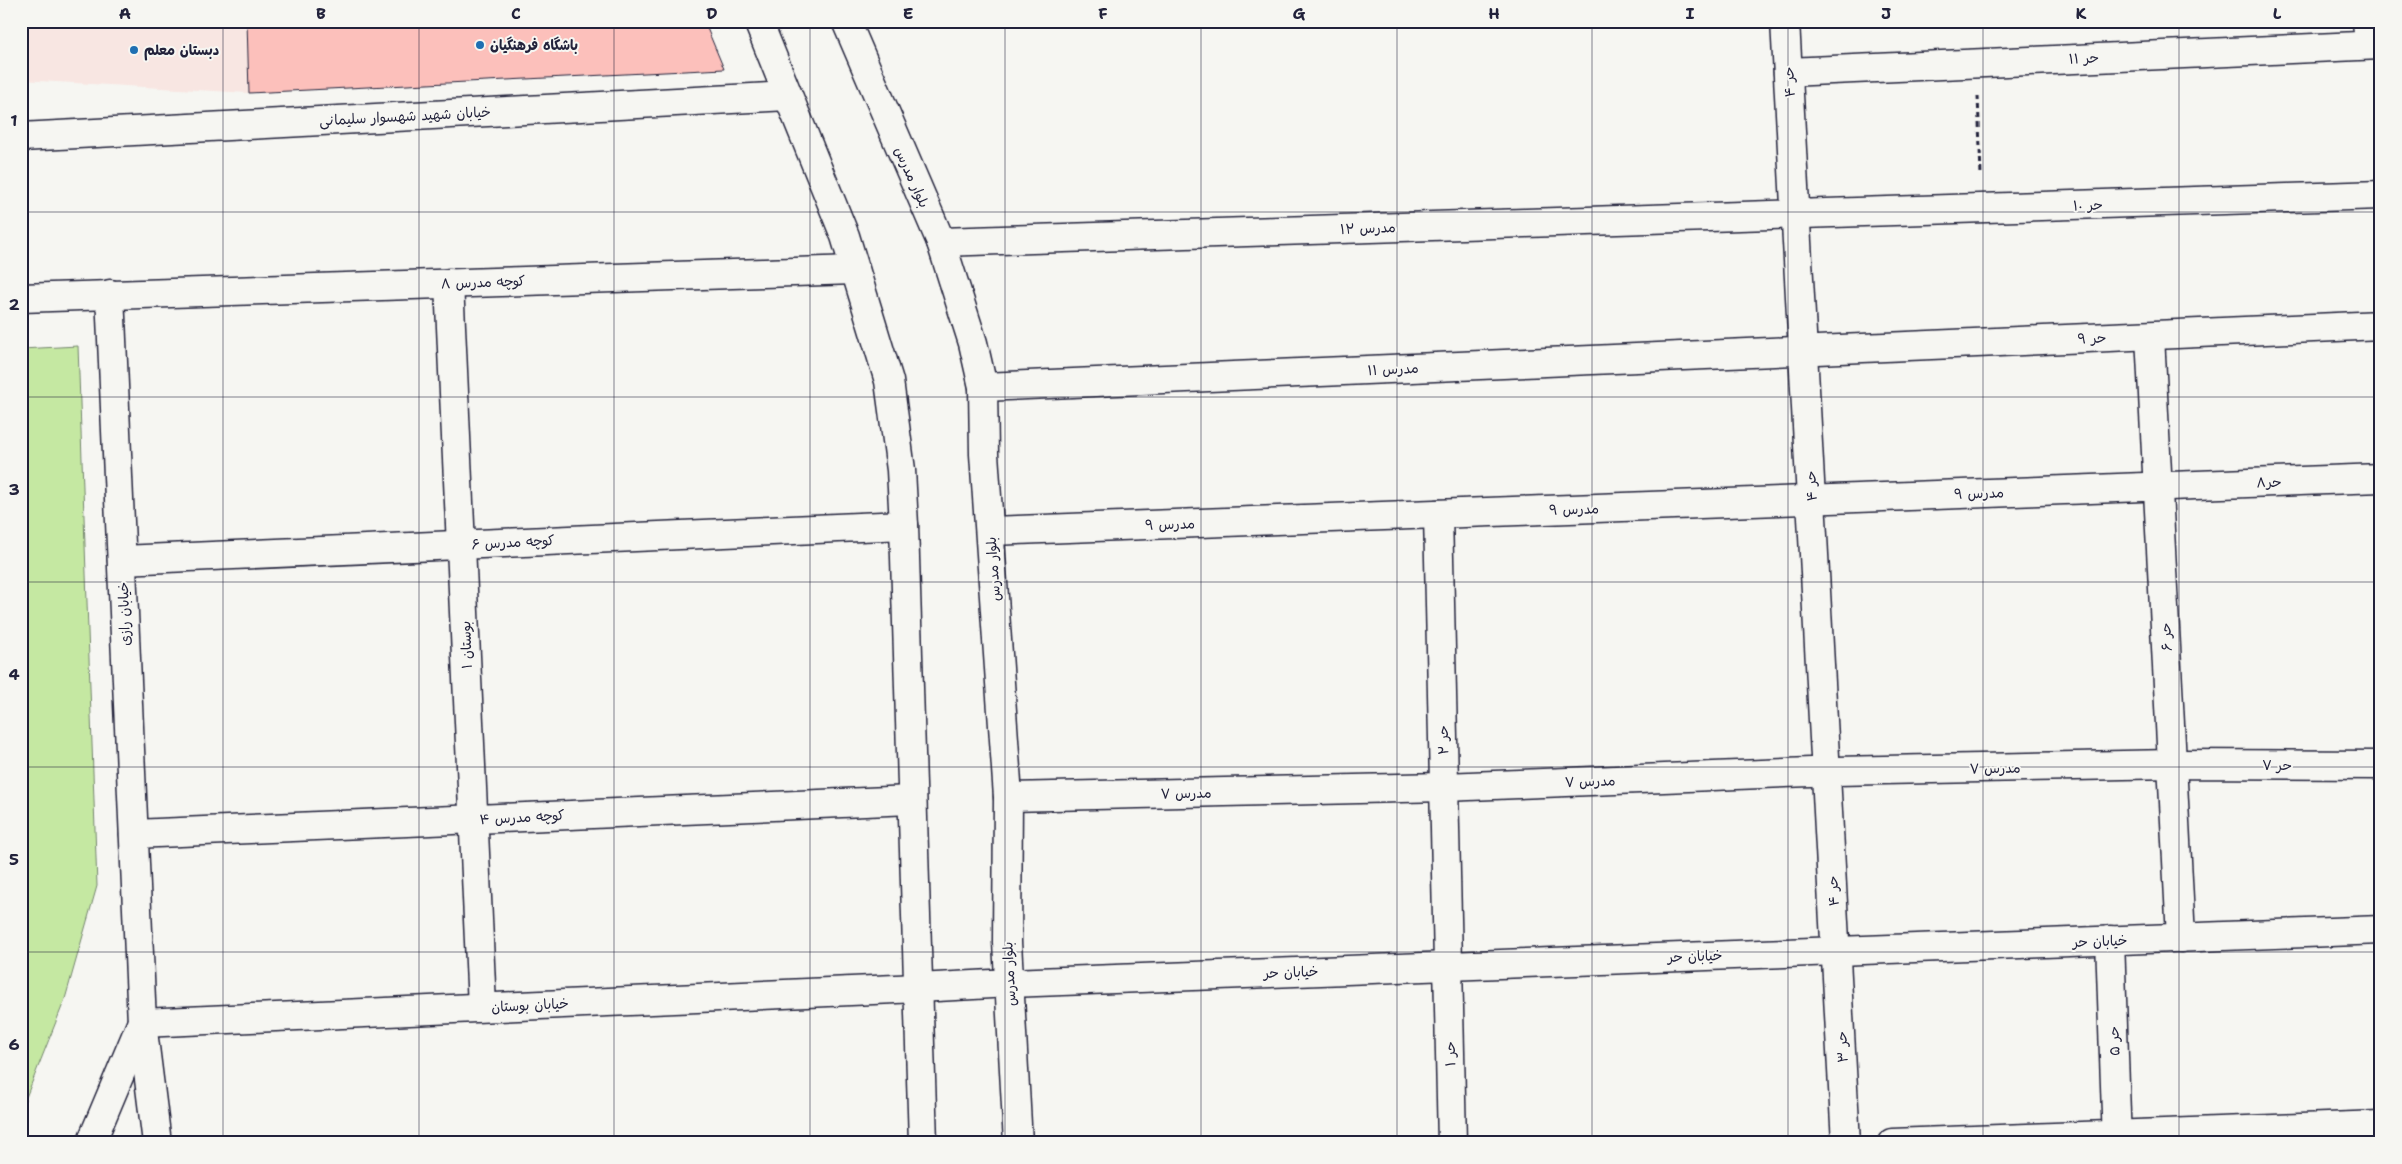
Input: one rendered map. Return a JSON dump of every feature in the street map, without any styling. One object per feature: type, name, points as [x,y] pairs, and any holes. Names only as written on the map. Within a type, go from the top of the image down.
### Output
[{"type":"street","points":[[758,21],[845,236],[889,381],[901,470],[904,525],[923,1143]]},
{"type":"street","name":"بلوار مدرس","points":[[846,21],[880,106],[940,242],[973,343],[983,387],[984,454],[991,531],[1008,797],[1007,942],[1018,1143]]},
{"type":"street","name":"حر ۴","points":[[1785,21],[1837,951]]},
{"type":"street","name":"حر ۱۱","points":[[1788,72],[1977,63],[2372,37]]},
{"type":"street","name":"خیابان شهید شهسوار سلیمانی","points":[[21,137],[788,96]]},
{"type":"street","name":"حر ۱۰","points":[[1796,214],[2381,195]]},
{"type":"street","name":"مدرس ۱۲","points":[[940,242],[1796,214]]},
{"type":"street","name":"کوچه مدرس ۸","points":[[110,294],[855,270]]},
{"type":"street","name":"بوستان ۱","points":[[449,283],[482,1008]]},
{"type":"street","points":[[21,298],[110,294]]},
{"type":"street","name":"خیابان رازی","points":[[110,294],[142,1023],[157,1143]]},
{"type":"street","name":"حر ۹","points":[[1803,350],[2381,325]]},
{"type":"street","name":"حر ۶","points":[[2150,336],[2181,938]]},
{"type":"street","name":"مدرس ۱۱","points":[[983,387],[1803,350]]},
{"type":"street","name":"حر۸","points":[[2158,486],[2381,478]]},
{"type":"street","name":"مدرس ۹","points":[[991,531],[2158,486]]},
{"type":"street","name":"حر ۲","points":[[1438,514],[1448,966]]},
{"type":"street","name":"کوچه مدرس ۶","points":[[122,560],[904,525]]},
{"type":"street","name":"حر ۷","points":[[2172,764],[2381,765]]},
{"type":"street","name":"مدرس ۷","points":[[1008,797],[1444,787],[1827,771],[2172,764]]},
{"type":"street","name":"کوچه مدرس ۴","points":[[134,834],[911,800]]},
{"type":"street","name":"خیابان حر","points":[[918,988],[2381,930]]},
{"type":"street","name":"حر ۵","points":[[2110,940],[2117,1139]]},
{"type":"street","name":"حر ۳","points":[[1837,951],[1846,1143]]},
{"type":"street","name":"حر ۱","points":[[1448,966],[1452,1143]]},
{"type":"street","name":"خیابان بوستان","points":[[142,1023],[918,988]]},
{"type":"street","points":[[90,1143],[142,1023]]},
{"type":"street","points":[[1892,1143],[2117,1139],[2380,1124]]},
{"type":"path","points":[[1975,21],[1982,208]]},
{"type":"shaded area","name":"دبستان معلم","points":[[21,21],[247,21],[249,93],[21,80]]},
{"type":"green space","points":[[78,346],[97,886],[65,999],[21,1110],[21,349]]},
{"type":"building","name":"باشگاه فرهنگیان","points":[[247,21],[704,21],[724,69],[249,93]]},
{"type":"place","name":"باشگاه فرهنگیان","points":[[480,45]]},
{"type":"place","name":"دبستان معلم","points":[[134,50]]}]
